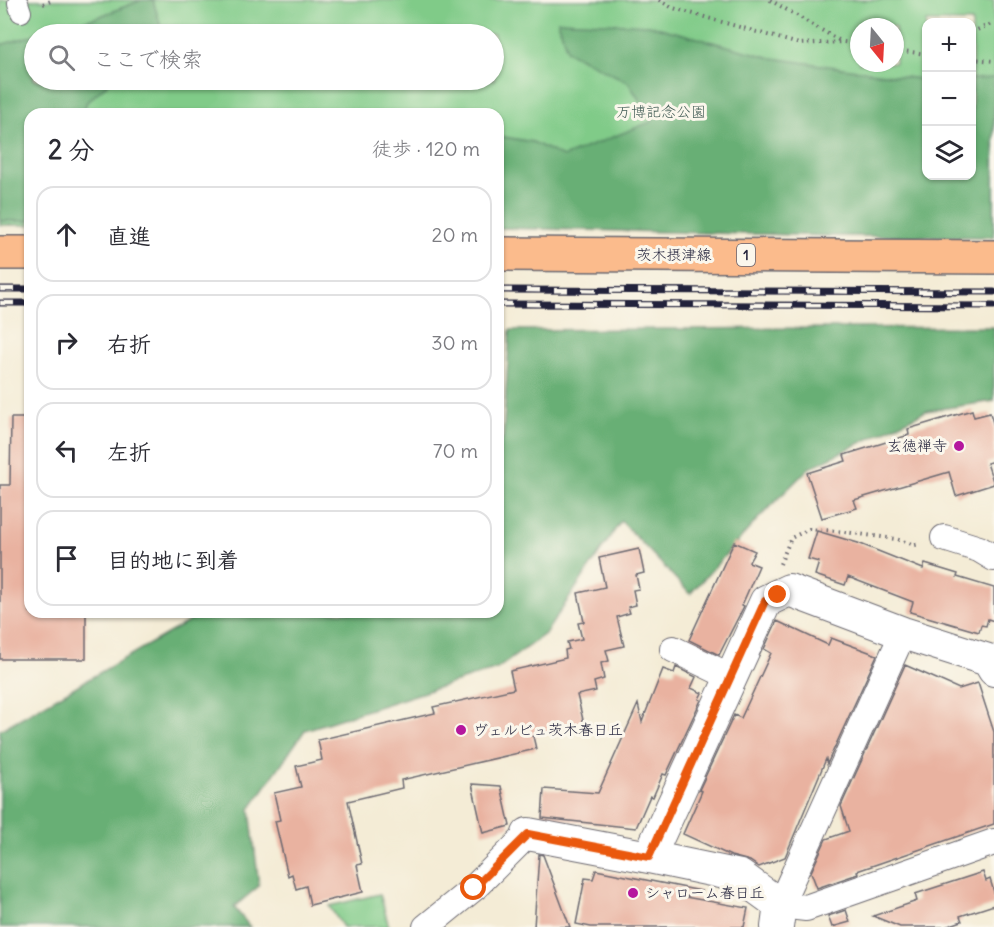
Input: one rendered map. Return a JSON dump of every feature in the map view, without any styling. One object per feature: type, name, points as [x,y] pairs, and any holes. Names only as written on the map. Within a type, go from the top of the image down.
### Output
[{"type":"main road","points":[[0,253],[24,253]]},
{"type":"main road","name":"茨木摂津線","points":[[504,254],[994,257]]},
{"type":"street","points":[[944,538],[979,549],[994,558]]},
{"type":"street","points":[[649,857],[765,601],[789,590],[903,633],[992,660]]},
{"type":"street","points":[[779,916],[903,633]]},
{"type":"street","points":[[673,650],[731,677]]},
{"type":"street","points":[[426,927],[474,888],[528,834],[740,876],[779,916]]},
{"type":"street","points":[[779,916],[994,842]]},
{"type":"path","points":[[659,0],[673,8],[799,44],[850,43]]},
{"type":"path","points":[[770,0],[843,42]]},
{"type":"path","points":[[976,30],[994,23]]},
{"type":"path","points":[[904,52],[922,54]]},
{"type":"path","points":[[976,60],[994,62]]},
{"type":"path","points":[[504,289],[994,291]]},
{"type":"path","points":[[0,290],[24,290]]},
{"type":"path","points":[[782,560],[791,538],[808,529],[884,538],[915,545],[944,538]]},
{"type":"green space","name":"万博記念公園","points":[[0,0],[994,0],[994,225],[504,224],[504,108],[24,108],[24,225],[0,225]]},
{"type":"green space","points":[[142,0],[153,0],[160,24],[73,24]]},
{"type":"green space","points":[[558,21],[649,25],[772,58],[850,69],[850,72],[870,72],[922,79],[922,180],[976,180],[976,79],[994,78],[994,237],[836,236],[504,228],[504,137],[533,142],[563,157],[653,121],[628,82],[567,51]]},
{"type":"green space","points":[[24,38],[24,90],[101,90],[86,103],[85,108],[24,108],[24,221],[0,221],[0,45]]},
{"type":"green space","points":[[994,327],[994,401],[926,411],[809,468],[759,518],[690,594],[621,521],[545,634],[497,669],[305,730],[250,809],[259,886],[234,907],[250,927],[0,927],[0,730],[195,618],[504,618],[504,423],[510,330]]},
{"type":"green space","points":[[380,894],[389,927],[343,927],[329,906]]},
{"type":"building","points":[[972,410],[974,417],[990,413],[994,426],[994,461],[987,463],[994,484],[956,496],[949,472],[854,500],[857,508],[822,518],[807,473],[846,461],[844,455],[909,435],[908,429]]},
{"type":"building","points":[[11,418],[24,418],[24,618],[86,618],[86,659],[0,659],[0,485],[10,485]]},
{"type":"building","points":[[817,531],[858,543],[923,569],[925,564],[994,588],[994,621],[988,619],[986,626],[981,625],[979,632],[910,612],[913,602],[848,577],[845,585],[815,575],[819,562],[808,559]]},
{"type":"building","points":[[734,542],[755,551],[749,562],[759,566],[742,605],[744,606],[719,655],[689,640]]},
{"type":"building","name":"ヴェルビュ茨木春日丘","points":[[639,549],[644,573],[636,575],[639,589],[633,590],[636,605],[628,607],[630,613],[617,617],[624,646],[606,650],[609,661],[601,663],[604,679],[594,682],[596,691],[577,695],[584,724],[533,736],[536,749],[401,780],[402,788],[348,801],[362,864],[357,865],[363,892],[310,905],[306,886],[296,889],[292,874],[288,876],[275,821],[280,820],[274,793],[301,787],[296,766],[322,760],[318,740],[435,713],[433,707],[514,689],[510,671],[566,658],[565,650],[569,649],[567,642],[582,639],[578,623],[584,622],[578,593],[605,587],[599,558]]},
{"type":"building","points":[[777,621],[828,645],[831,638],[877,655],[827,764],[826,759],[785,857],[759,867],[750,861],[731,856],[683,834],[702,791],[699,790],[734,715],[741,718],[771,653],[764,649]]},
{"type":"building","points":[[905,665],[959,689],[978,683],[994,732],[994,824],[857,871],[858,874],[817,888],[811,872],[826,839],[849,831],[841,806]]},
{"type":"building","points":[[676,667],[696,677],[691,688],[702,693],[699,699],[701,700],[666,775],[663,774],[653,797],[650,796],[636,828],[542,818],[544,789],[598,793],[638,704],[642,722],[663,669],[674,673]]},
{"type":"building","points":[[472,784],[501,786],[510,826],[483,833]]},
{"type":"building","points":[[539,854],[543,855],[570,927],[534,927]]},
{"type":"building","name":"シャローム春日丘","points":[[596,870],[701,891],[685,897],[748,908],[744,927],[591,927],[576,924],[585,878],[593,879]]},
{"type":"building","points":[[983,872],[986,881],[990,879],[994,892],[994,905],[960,916],[962,921],[945,927],[900,927],[873,916],[917,901],[915,894]]},
{"type":"building","points":[[846,910],[850,922],[832,927],[828,916]]},
{"type":"railway","points":[[0,289],[24,289]]},
{"type":"railway","points":[[504,290],[994,292]]},
{"type":"railway","points":[[0,303],[24,303]]},
{"type":"railway","points":[[504,304],[994,306]]},
{"type":"place","name":"玄徳禅寺","points":[[959,446]]},
{"type":"place","name":"ヴェルビュ茨木春日丘","points":[[461,730]]},
{"type":"place","name":"シャローム春日丘","points":[[633,893]]},
{"type":"route","points":[[474,888],[528,834],[649,857],[765,601],[778,595]]}]
